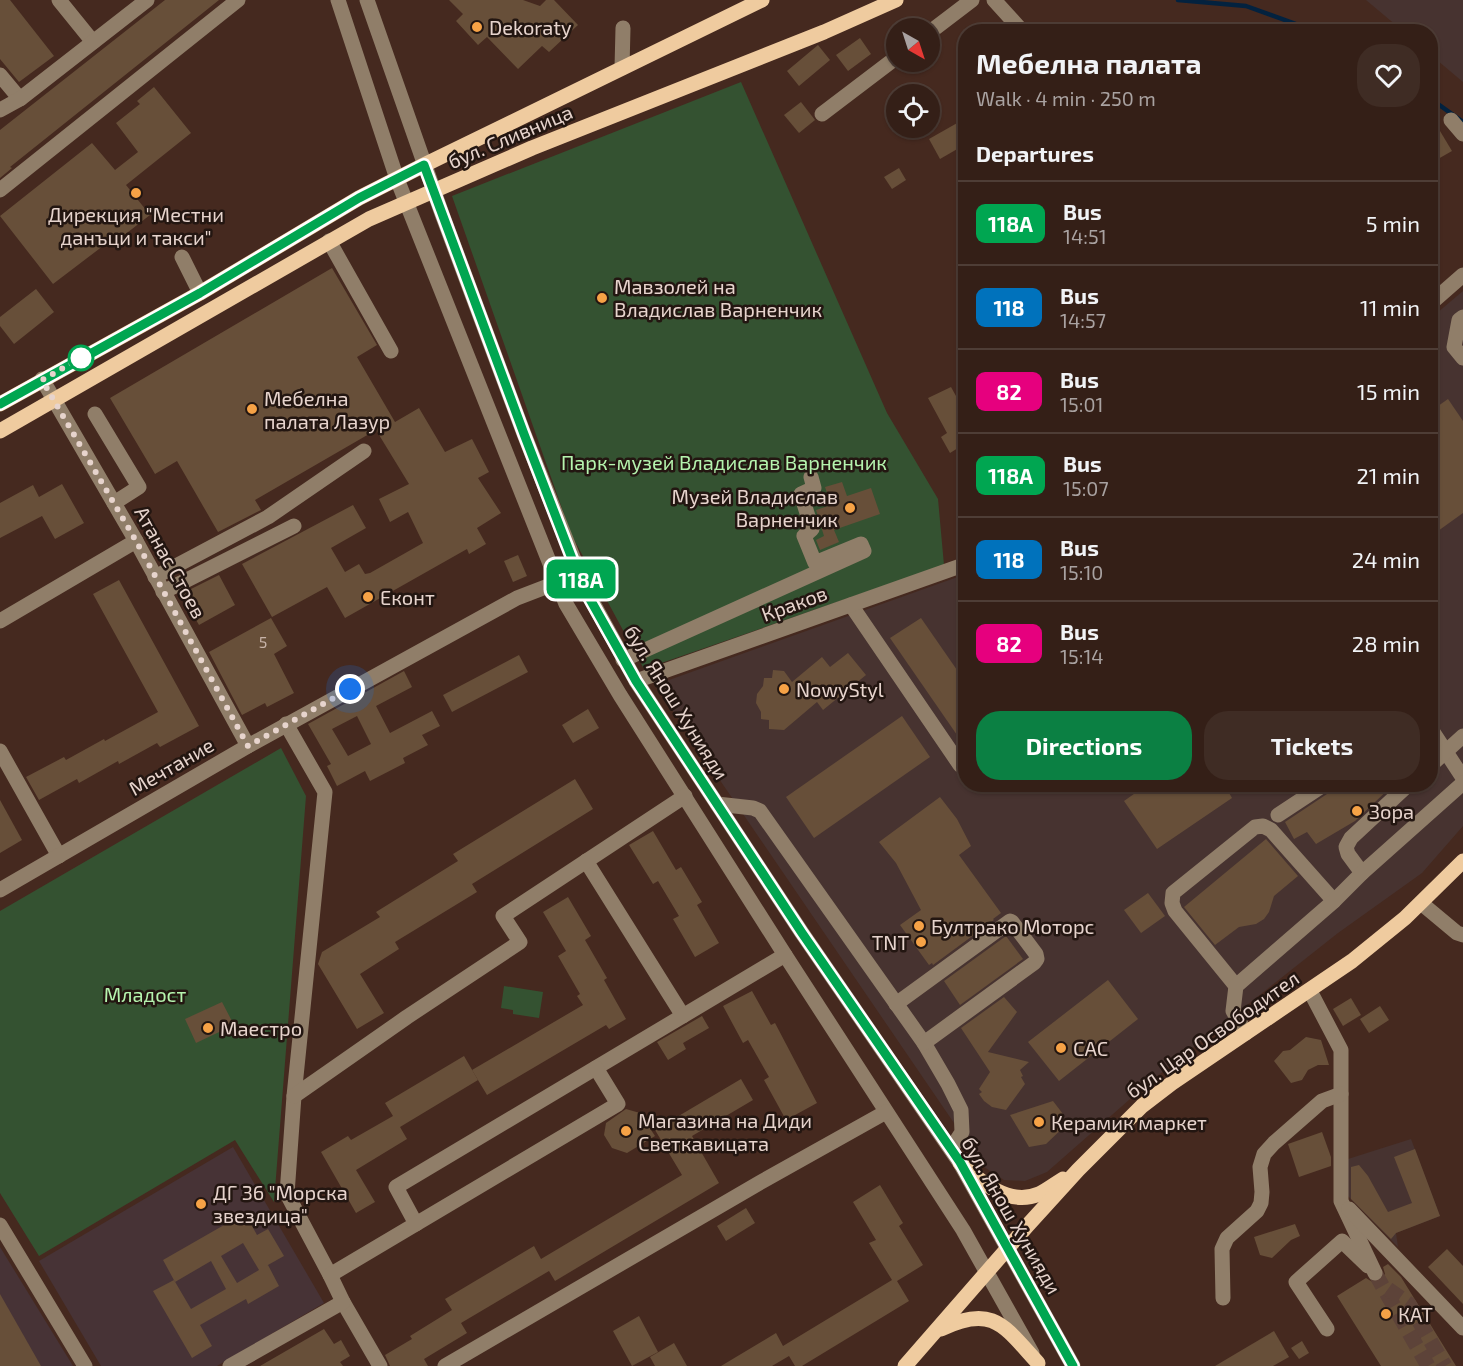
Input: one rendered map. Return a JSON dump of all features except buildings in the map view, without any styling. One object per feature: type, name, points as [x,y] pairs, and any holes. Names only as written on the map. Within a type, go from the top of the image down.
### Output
[{"type":"main road","name":"бул. Сливница","points":[[0,404],[200,293],[359,198],[762,0]]},
{"type":"main road","name":"бул. Сливница","points":[[0,431],[369,219],[532,148],[824,32],[896,0]]},
{"type":"main road","name":"бул. Цар Освободител","points":[[905,1366],[1078,1170],[1142,1106],[1172,1083],[1310,991],[1387,934],[1463,861]]},
{"type":"main road","points":[[956,1156],[985,1185],[1000,1193],[1019,1196],[1037,1195],[1078,1170]]},
{"type":"main road","points":[[936,1331],[961,1319],[989,1318],[1007,1330],[1039,1364]]},
{"type":"street","points":[[59,0],[93,42]]},
{"type":"street","points":[[0,110],[20,99],[147,0]]},
{"type":"street","points":[[0,190],[238,0]]},
{"type":"street","points":[[338,0],[397,179],[556,583],[577,625],[988,1271],[1039,1364]]},
{"type":"street","name":"бул. Янош Хунияди","points":[[367,0],[424,165],[519,423],[586,592],[636,681],[802,933],[956,1156],[1073,1366]]},
{"type":"street","points":[[940,24],[972,0]]},
{"type":"street","points":[[994,0],[1016,24]]},
{"type":"street","points":[[622,68],[623,28]]},
{"type":"street","points":[[822,114],[886,65]]},
{"type":"street","points":[[0,75],[20,99]]},
{"type":"street","points":[[1451,120],[1463,134]]},
{"type":"street","points":[[329,241],[391,351]]},
{"type":"street","points":[[182,257],[200,293]]},
{"type":"street","points":[[1438,297],[1463,275]]},
{"type":"street","points":[[1463,317],[1459,320],[1454,347],[1463,358]]},
{"type":"street","name":"Атанас Стоев","points":[[42,380],[136,541],[248,746]]},
{"type":"street","points":[[95,414],[139,487],[114,503]]},
{"type":"street","points":[[155,576],[268,517],[364,451]]},
{"type":"street","points":[[623,660],[864,551],[861,544],[815,563],[804,536],[812,529],[801,494],[814,488],[812,477]]},
{"type":"street","points":[[164,592],[294,526]]},
{"type":"street","points":[[0,621],[136,541]]},
{"type":"street","name":"Краков","points":[[636,681],[958,567]]},
{"type":"street","name":"Мечтание","points":[[0,890],[286,724],[517,598],[556,583]]},
{"type":"street","points":[[851,605],[958,762]]},
{"type":"street","points":[[286,724],[325,792],[294,1096],[287,1194],[343,1302],[380,1366]]},
{"type":"street","points":[[1438,758],[1463,736]]},
{"type":"street","points":[[1438,740],[1463,778]]},
{"type":"street","points":[[0,750],[59,856]]},
{"type":"street","points":[[1246,1033],[1233,1011],[1236,986],[1334,902],[1362,873],[1463,783]]},
{"type":"street","points":[[1278,815],[1313,792]]},
{"type":"street","points":[[1362,873],[1348,854],[1346,847],[1351,838],[1400,792]]},
{"type":"street","points":[[294,1096],[406,1017],[520,942],[503,916],[685,796]]},
{"type":"street","points":[[717,804],[753,808],[760,811],[924,1043],[961,1110],[962,1132],[956,1156]]},
{"type":"street","points":[[1236,986],[1175,911],[1172,903],[1173,893],[1255,827],[1263,826],[1271,830],[1334,902]]},
{"type":"street","points":[[586,861],[683,1016]]},
{"type":"street","points":[[1420,903],[1457,933],[1463,935]]},
{"type":"street","points":[[896,1004],[1010,921],[1036,954],[1037,959],[1034,963],[924,1043]]},
{"type":"street","points":[[416,1224],[396,1187],[785,955]]},
{"type":"street","points":[[1310,991],[1341,1050],[1341,1201],[1375,1273],[1342,1241],[1296,1282],[1327,1329]]},
{"type":"street","points":[[330,1275],[618,1104],[596,1068]]},
{"type":"street","points":[[1223,1298],[1222,1249],[1227,1238],[1257,1211],[1261,1203],[1260,1167],[1264,1154],[1322,1101],[1341,1094]]},
{"type":"street","points":[[445,1366],[886,1112]]},
{"type":"street","points":[[1341,1201],[1463,1328]]},
{"type":"street","points":[[0,1225],[85,1366]]},
{"type":"street","points":[[230,1366],[343,1302]]},
{"type":"shaded area","points":[[1366,0],[1463,0],[1463,82],[1438,61],[1438,24],[1395,24]]},
{"type":"shaded area","points":[[1463,291],[1463,826],[1422,873],[1338,933],[1146,1085],[1047,1172],[1025,1181],[1004,1180],[984,1167],[655,685],[958,577],[958,792],[1438,792],[1438,312]]},
{"type":"shaded area","points":[[1411,1139],[1440,1216],[1396,1233],[1398,1247],[1347,1195],[1348,1159]]},
{"type":"shaded area","name":"ДГ 36 \"Морска звездица\"","points":[[233,1147],[324,1303],[217,1366],[101,1366],[39,1261]]},
{"type":"shaded area","points":[[0,1247],[73,1366],[0,1366]]},
{"type":"green space","name":"Парк-музей Владислав Варненчик","points":[[741,82],[887,413],[938,499],[944,565],[644,669],[571,534],[452,196]]},
{"type":"green space","name":"Младост","points":[[281,748],[306,796],[274,1202],[235,1140],[39,1256],[0,1193],[0,911]]},
{"type":"green space","points":[[504,986],[543,992],[539,1018],[513,1014],[513,1010],[501,1008]]},
{"type":"waterway","points":[[1178,0],[1246,6],[1296,24]]},
{"type":"waterway","points":[[1438,104],[1463,122]]},
{"type":"tunnel","points":[[1375,1273],[1428,1366]]},
{"type":"tunnel","points":[[1388,1289],[1409,1304],[1445,1366]]},
{"type":"bus line","name":"118А","points":[[0,404],[200,293],[359,198],[424,165],[573,561],[586,592],[615,646],[802,933],[960,1162],[1073,1366]]},
{"type":"place","name":"Dekoraty","points":[[477,27]]},
{"type":"place","name":"Дирекция \"Местни данъци и такси\"","points":[[136,193]]},
{"type":"place","name":"Мавзолей на Владислав Варненчик","points":[[602,298]]},
{"type":"place","name":"Мебелна палата Лазур","points":[[252,409]]},
{"type":"place","name":"Музей Владислав Варненчик","points":[[850,508]]},
{"type":"place","name":"Еконт","points":[[368,597]]},
{"type":"place","name":"NowyStyl","points":[[784,689]]},
{"type":"place","name":"Зора","points":[[1357,811]]},
{"type":"place","name":"Бултрако Моторс","points":[[919,926]]},
{"type":"place","name":"TNT","points":[[921,942]]},
{"type":"place","name":"Маестро","points":[[208,1028]]},
{"type":"place","name":"САС","points":[[1061,1048]]},
{"type":"place","name":"Керамик маркет","points":[[1039,1122]]},
{"type":"place","name":"Магазина на Диди Светкавицата","points":[[626,1131]]},
{"type":"place","name":"ДГ 36 \"Морска звездица\"","points":[[201,1204]]},
{"type":"place","name":"КАТ","points":[[1386,1314]]},
{"type":"route","points":[[81,358],[42,380],[136,541],[248,746],[350,689]]}]
